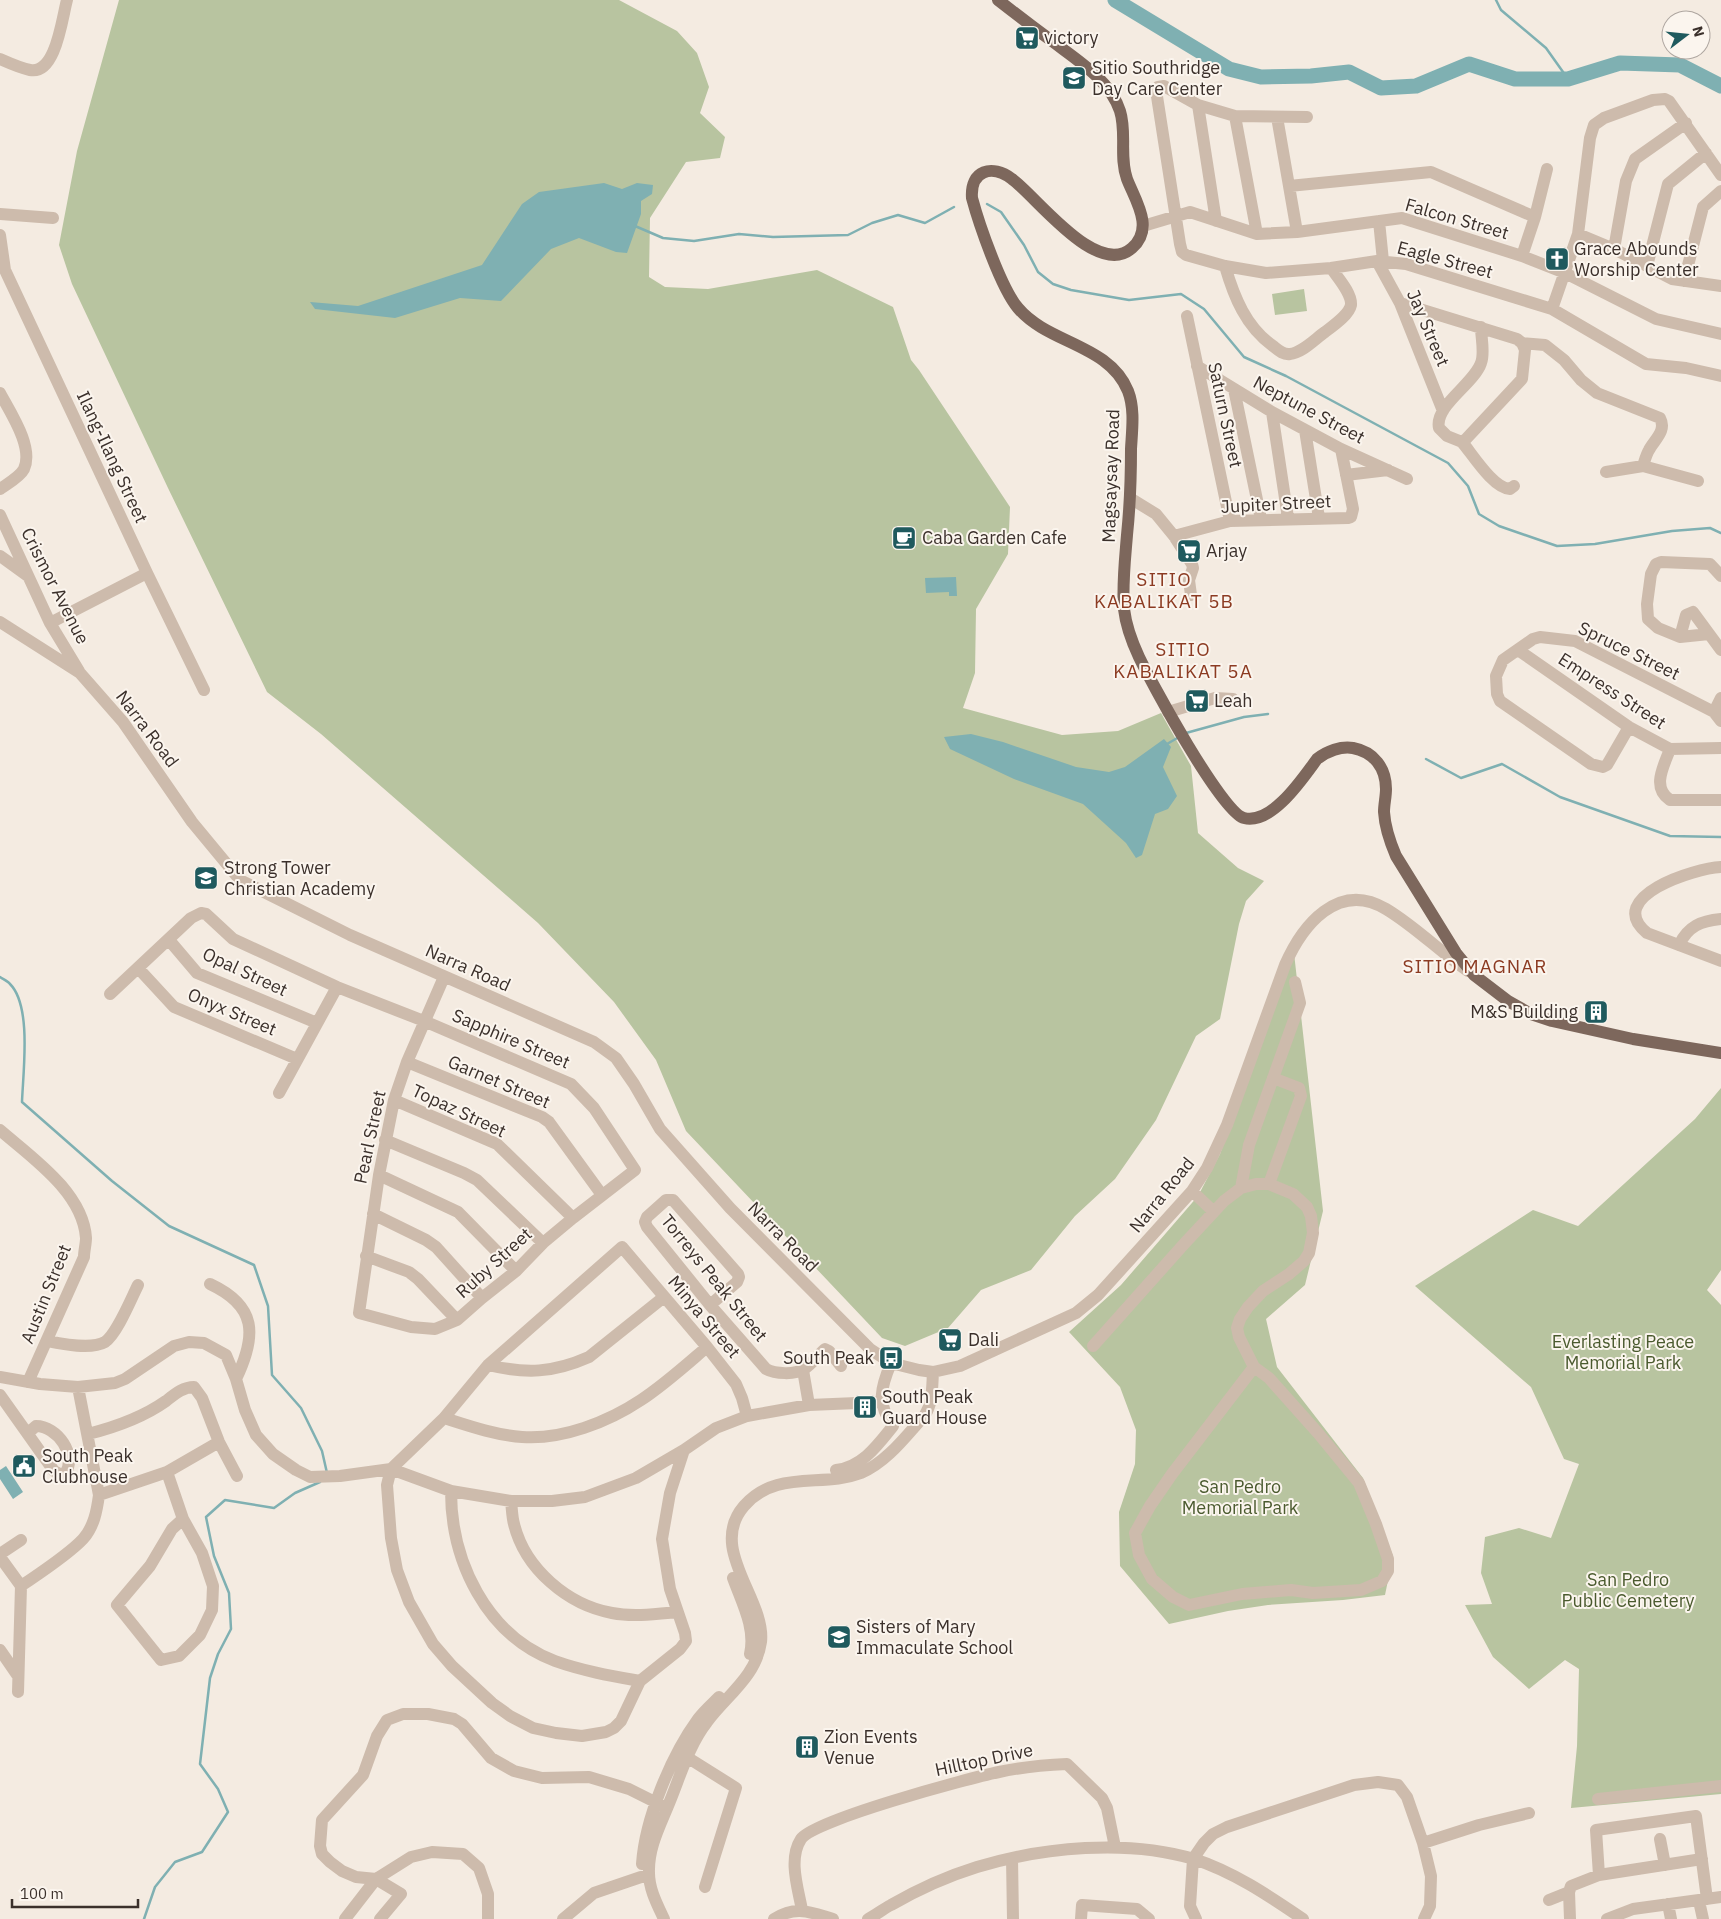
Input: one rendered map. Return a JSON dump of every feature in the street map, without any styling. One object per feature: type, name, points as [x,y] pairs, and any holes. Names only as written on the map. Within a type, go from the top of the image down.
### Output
[{"type":"main road","points":[[998,0],[1090,70],[1109,90],[1120,110],[1124,132],[1124,169],[1140,207],[1143,226]]},
{"type":"main road","name":"Magsaysay Road","points":[[1143,226],[1141,234],[1132,248],[1120,253],[1108,254],[1083,243],[1069,233],[1010,177],[990,170],[978,176],[972,188],[975,209],[990,251],[1002,281],[1018,309],[1046,329],[1105,361],[1128,391],[1132,422],[1130,498],[1123,592],[1125,618],[1139,657],[1168,712],[1222,798],[1237,815],[1244,818],[1267,814],[1280,804],[1317,759],[1324,754],[1350,748],[1358,749],[1373,757],[1379,763],[1384,776],[1386,826],[1389,840],[1396,856],[1440,929],[1474,975],[1508,1000],[1541,1018],[1624,1037],[1721,1053]]},
{"type":"street","points":[[0,59],[31,70],[44,67],[51,58],[67,0]]},
{"type":"street","points":[[1176,215],[1156,90],[1160,86],[1164,86],[1198,105],[1235,116],[1307,117]]},
{"type":"street","points":[[1552,309],[1578,234],[1590,138],[1594,125],[1604,118],[1659,99],[1664,99],[1673,105],[1721,175]]},
{"type":"street","points":[[1198,105],[1216,221]]},
{"type":"street","points":[[1235,116],[1257,234]]},
{"type":"street","points":[[1277,117],[1297,232]]},
{"type":"street","points":[[1614,249],[1626,181],[1635,158],[1686,123]]},
{"type":"street","points":[[1647,266],[1668,184],[1706,153]]},
{"type":"street","points":[[1522,256],[1535,216],[1547,168]]},
{"type":"street","points":[[1289,186],[1431,172],[1535,216]]},
{"type":"street","points":[[1684,281],[1703,207],[1721,191]]},
{"type":"street","name":"Falcon Street","points":[[1143,226],[1190,212],[1257,234],[1297,232],[1402,218],[1522,256],[1565,273],[1656,320],[1721,334]]},
{"type":"street","points":[[0,214],[53,218]]},
{"type":"street","name":"Eagle Street","points":[[1176,215],[1182,252],[1190,257],[1225,266],[1266,273],[1331,268],[1380,261],[1406,264],[1552,309],[1646,364],[1686,368],[1721,376]]},
{"type":"street","points":[[1379,221],[1380,261]]},
{"type":"street","points":[[1578,234],[1614,249],[1662,274],[1684,281],[1721,286]]},
{"type":"street","name":"Ilang-Ilang Street","points":[[0,235],[3,269],[204,690]]},
{"type":"street","name":"Jay Street","points":[[1380,261],[1400,303],[1443,411]]},
{"type":"street","points":[[1225,266],[1231,287],[1252,328],[1268,343],[1281,352],[1288,354],[1300,350],[1332,327],[1348,312],[1351,304],[1349,296],[1331,268]]},
{"type":"street","points":[[1400,303],[1517,339],[1525,350],[1522,379],[1462,442]]},
{"type":"street","name":"Saturn Street","points":[[1187,316],[1230,521]]},
{"type":"street","points":[[1481,327],[1482,363],[1472,378],[1438,418],[1439,428],[1447,436],[1462,442],[1496,484],[1504,489],[1510,489],[1514,486]]},
{"type":"street","points":[[1522,344],[1545,345],[1564,360],[1580,380],[1597,394],[1660,418],[1662,424],[1658,439],[1650,447],[1643,466]]},
{"type":"street","name":"Neptune Street","points":[[1198,366],[1305,430],[1341,449],[1407,479]]},
{"type":"street","points":[[1234,389],[1261,520]]},
{"type":"street","points":[[0,394],[20,432],[27,454],[23,470],[0,489]]},
{"type":"street","points":[[1272,412],[1288,518]]},
{"type":"street","points":[[1305,430],[1319,518]]},
{"type":"street","points":[[1341,449],[1346,475],[1388,470]]},
{"type":"street","points":[[1606,472],[1643,466],[1698,481]]},
{"type":"street","name":"Jupiter Street","points":[[1174,536],[1230,521],[1351,517],[1353,509],[1346,475]]},
{"type":"street","points":[[1130,498],[1156,514],[1174,536],[1193,565],[1189,580],[1191,595]]},
{"type":"street","name":"Crismor Avenue","points":[[0,514],[50,623],[80,673]]},
{"type":"street","points":[[0,556],[28,576]]},
{"type":"street","points":[[1709,634],[1680,637],[1658,628],[1648,619],[1647,604],[1653,569],[1661,562],[1703,563],[1714,567],[1721,576]]},
{"type":"street","points":[[50,623],[147,573]]},
{"type":"street","points":[[1680,637],[1683,621],[1689,613],[1693,612],[1721,650]]},
{"type":"street","name":"Narra Road","points":[[0,622],[80,673],[123,722],[192,822],[240,880],[350,935],[594,1042],[616,1058],[634,1084],[660,1129],[730,1208],[870,1349],[891,1363],[933,1372],[968,1362],[1076,1313],[1098,1295],[1121,1271],[1192,1192],[1214,1155],[1224,1133],[1293,946],[1315,918],[1324,910],[1347,901],[1362,901],[1385,908],[1450,959],[1474,975]]},
{"type":"street","name":"Spruce Street","points":[[1629,727],[1611,761],[1603,767],[1597,767],[1500,701],[1497,694],[1496,676],[1503,660],[1533,639],[1540,637],[1575,641],[1717,716]]},
{"type":"street","name":"Empress Street","points":[[1518,650],[1629,727],[1670,749],[1721,748]]},
{"type":"street","points":[[1168,712],[1214,698],[1233,699]]},
{"type":"street","points":[[1717,716],[1721,698]]},
{"type":"street","points":[[1670,749],[1660,776],[1660,784],[1664,796],[1670,800],[1721,800]]},
{"type":"street","points":[[1721,867],[1693,872],[1657,887],[1638,904],[1635,915],[1639,926],[1647,933],[1721,961]]},
{"type":"street","name":"Sapphire Street","points":[[110,994],[195,915],[206,914],[233,939],[337,987],[424,1021],[571,1084],[594,1108],[635,1170]]},
{"type":"street","points":[[1679,945],[1689,930],[1696,924],[1721,919]]},
{"type":"street","name":"Opal Street","points":[[168,940],[197,973],[317,1023]]},
{"type":"street","name":"Onyx Street","points":[[138,968],[174,1007],[297,1059]]},
{"type":"street","name":"Pearl Street","points":[[359,1313],[378,1175],[394,1100],[407,1062],[444,976]]},
{"type":"street","points":[[1241,1188],[1249,1145],[1300,1003],[1295,982]]},
{"type":"street","points":[[279,1093],[337,987]]},
{"type":"street","name":"Garnet Street","points":[[407,1062],[542,1117],[549,1122],[602,1195]]},
{"type":"street","points":[[1269,1184],[1301,1096],[1299,1088],[1273,1078]]},
{"type":"street","name":"Topaz Street","points":[[394,1100],[497,1144],[573,1218]]},
{"type":"street","name":"Austin Street","points":[[0,1130],[54,1177],[70,1198],[81,1219],[86,1238],[84,1258],[28,1382]]},
{"type":"street","points":[[385,1140],[464,1172],[477,1180],[543,1243]]},
{"type":"street","name":"Ruby Street","points":[[359,1313],[411,1327],[435,1329],[457,1320],[516,1272],[543,1243],[635,1170]]},
{"type":"street","points":[[378,1175],[458,1212],[516,1272]]},
{"type":"street","points":[[1093,1346],[1122,1316],[1146,1285],[1214,1212],[1241,1188],[1269,1184],[1294,1194],[1307,1207],[1310,1216],[1313,1234],[1310,1253],[1304,1261],[1253,1300],[1240,1319],[1239,1337],[1254,1367],[1269,1378],[1318,1432],[1359,1483],[1388,1559],[1388,1571],[1382,1581],[1362,1590],[1313,1593],[1291,1590],[1242,1594],[1189,1605],[1172,1597],[1152,1579],[1139,1555],[1135,1532],[1172,1474],[1254,1367]]},
{"type":"street","points":[[1192,1192],[1214,1212]]},
{"type":"street","name":"Torreys Peak Street","points":[[710,1305],[738,1282],[738,1274],[673,1200],[666,1200],[646,1217],[647,1227],[710,1305],[766,1369],[772,1373],[803,1370]]},
{"type":"street","points":[[373,1214],[426,1240],[436,1247],[482,1298]]},
{"type":"street","name":"Minya Street","points":[[488,1365],[622,1247],[736,1384],[747,1416]]},
{"type":"street","points":[[366,1256],[409,1272],[457,1320]]},
{"type":"street","points":[[210,1284],[224,1290],[237,1300],[247,1316],[250,1330],[248,1345],[236,1379]]},
{"type":"street","points":[[47,1341],[62,1344],[89,1345],[98,1345],[106,1341],[117,1325],[138,1285]]},
{"type":"street","points":[[664,1297],[588,1357],[575,1363],[557,1369],[534,1372],[510,1370],[488,1365],[444,1418],[391,1469],[387,1485],[388,1510],[397,1570],[409,1602],[433,1644],[472,1687],[510,1716],[533,1728],[582,1736],[614,1728],[621,1721],[640,1681],[671,1657],[686,1641],[670,1589],[662,1539],[670,1493],[684,1450]]},
{"type":"street","points":[[0,1377],[78,1387],[115,1384],[174,1346],[189,1342],[204,1343],[226,1355],[236,1379],[245,1410],[256,1435],[273,1454],[296,1470],[310,1477],[340,1476],[391,1469],[451,1491],[511,1501],[552,1501],[585,1497],[636,1478],[684,1450],[716,1428],[747,1416],[809,1405],[881,1402]]},
{"type":"street","points":[[444,1418],[476,1428],[523,1437],[544,1437],[571,1431],[608,1419],[641,1400],[707,1347]]},
{"type":"street","points":[[809,1405],[803,1370],[825,1349],[829,1351],[841,1366]]},
{"type":"street","points":[[891,1363],[884,1378],[881,1402],[892,1426]]},
{"type":"street","points":[[682,1755],[707,1722],[745,1679],[758,1656],[761,1641],[760,1626],[734,1558],[733,1535],[736,1520],[743,1508],[754,1496],[766,1488],[797,1481],[845,1477],[868,1469],[880,1462],[917,1425],[929,1408],[933,1372]]},
{"type":"street","points":[[21,1586],[84,1538],[91,1526],[97,1508],[99,1495],[78,1387]]},
{"type":"street","points":[[88,1434],[121,1425],[154,1410],[186,1387],[194,1387],[202,1398],[219,1442],[237,1476]]},
{"type":"street","points":[[0,1395],[28,1433]]},
{"type":"street","points":[[892,1426],[917,1425]]},
{"type":"street","points":[[654,1919],[645,1877],[662,1806],[699,1717],[740,1673],[749,1657],[753,1641],[749,1620],[727,1561],[725,1547],[731,1517],[738,1503],[750,1490],[764,1482],[780,1477],[843,1469],[857,1464],[869,1454],[892,1426]]},
{"type":"street","points":[[99,1495],[168,1472],[219,1442]]},
{"type":"street","points":[[168,1472],[183,1519],[202,1553],[212,1586],[212,1610],[200,1636],[179,1656],[161,1660],[117,1605],[150,1566],[172,1529],[183,1519]]},
{"type":"street","points":[[451,1491],[451,1514],[461,1560],[474,1588],[493,1617],[523,1643],[554,1661],[608,1676],[640,1681]]},
{"type":"street","points":[[511,1501],[514,1525],[536,1568],[550,1582],[571,1598],[591,1608],[612,1613],[643,1615],[677,1612]]},
{"type":"street","points":[[18,1692],[21,1586],[0,1555],[7,1548],[21,1540]]},
{"type":"street","points":[[0,1650],[18,1676]]},
{"type":"street","points":[[380,1919],[401,1894],[376,1879],[356,1877],[342,1871],[322,1854],[320,1846],[322,1820],[363,1774],[377,1736],[387,1720],[403,1714],[428,1714],[454,1719],[462,1724],[490,1758],[514,1771],[542,1778],[589,1777],[629,1789],[662,1806]]},
{"type":"street","points":[[682,1755],[736,1788],[705,1887]]},
{"type":"street","name":"Hilltop Drive","points":[[802,1910],[796,1880],[795,1859],[801,1838],[812,1829],[874,1807],[975,1777],[1067,1764],[1102,1798],[1108,1808],[1115,1847]]},
{"type":"street","points":[[1196,1919],[1190,1906],[1193,1859],[1213,1834],[1227,1827],[1354,1785],[1378,1782],[1398,1785],[1407,1797],[1424,1843],[1431,1876],[1430,1906],[1424,1919]]},
{"type":"street","points":[[1598,1799],[1721,1786]]},
{"type":"street","points":[[1424,1843],[1479,1825],[1529,1813]]},
{"type":"street","points":[[1599,1876],[1596,1830],[1696,1816],[1702,1859],[1703,1919]]},
{"type":"street","points":[[1660,1839],[1665,1865]]},
{"type":"street","points":[[869,1919],[891,1905],[976,1867],[1012,1858],[1070,1849],[1115,1847],[1193,1859],[1226,1872],[1259,1890],[1303,1919]]},
{"type":"street","points":[[345,1919],[376,1879],[411,1857],[432,1852],[463,1854],[479,1868],[488,1894],[488,1919]]},
{"type":"street","points":[[1012,1858],[1012,1919]]},
{"type":"street","points":[[1570,1919],[1569,1892],[1571,1886],[1599,1876],[1702,1859]]},
{"type":"street","points":[[563,1919],[594,1893],[645,1877]]},
{"type":"street","points":[[645,1877],[664,1919]]},
{"type":"street","points":[[1549,1900],[1569,1892]]},
{"type":"street","points":[[1607,1919],[1634,1914],[1668,1904],[1721,1897]]},
{"type":"street","points":[[1668,1904],[1671,1919]]},
{"type":"street","points":[[1081,1919],[1082,1905],[1116,1913],[1138,1908],[1149,1919]]},
{"type":"street","points":[[774,1919],[785,1912],[802,1910],[833,1919]]},
{"type":"green space","points":[[119,0],[619,0],[677,31],[697,53],[709,87],[700,113],[725,137],[720,158],[686,162],[650,218],[649,277],[665,287],[708,289],[817,270],[893,307],[911,360],[1010,507],[1008,554],[976,609],[975,673],[963,708],[1062,735],[1118,731],[1161,713],[1191,766],[1198,833],[1238,868],[1264,881],[1246,901],[1239,924],[1220,1019],[1196,1036],[1156,1120],[1115,1179],[1075,1216],[1031,1270],[981,1290],[948,1328],[905,1346],[882,1338],[686,1131],[656,1060],[614,1002],[538,923],[321,734],[267,692],[72,284],[59,245],[77,151]]},
{"type":"green space","points":[[1304,289],[1307,311],[1275,315],[1272,294]]},
{"type":"green space","name":"San Pedro Memorial Park","points":[[1294,953],[1323,1211],[1305,1285],[1266,1319],[1277,1367],[1363,1478],[1393,1556],[1385,1595],[1268,1605],[1228,1611],[1169,1624],[1120,1566],[1119,1512],[1135,1464],[1136,1430],[1120,1387],[1069,1332],[1121,1285],[1198,1196],[1220,1154]]},
{"type":"green space","points":[[1721,1088],[1721,1270],[1707,1290],[1721,1305],[1721,1794],[1571,1808],[1577,1746],[1579,1669],[1565,1660],[1529,1689],[1493,1657],[1465,1605],[1492,1604],[1481,1573],[1485,1537],[1519,1528],[1551,1538],[1579,1464],[1564,1459],[1531,1387],[1415,1286],[1533,1210],[1578,1226],[1695,1119]]},
{"type":"water","points":[[604,183],[622,189],[637,183],[653,185],[652,194],[641,201],[641,214],[627,253],[616,252],[579,238],[551,249],[501,301],[460,298],[395,318],[315,309],[310,302],[358,306],[482,265],[522,204],[539,192]]},
{"type":"water","points":[[956,577],[957,596],[949,596],[949,592],[926,593],[925,578]]},
{"type":"water","points":[[971,734],[1003,742],[1076,767],[1109,772],[1125,767],[1164,739],[1171,747],[1163,767],[1177,796],[1168,809],[1155,814],[1142,855],[1136,858],[1126,843],[1083,804],[1014,779],[950,749],[944,737]]},
{"type":"water","points":[[6,1466],[23,1492],[13,1499],[0,1479],[0,1470]]},
{"type":"waterway","points":[[1115,0],[1229,69],[1261,77],[1311,76],[1349,72],[1381,88],[1416,86],[1469,64],[1515,79],[1568,79],[1620,63],[1680,65],[1721,86]]},
{"type":"waterway","points":[[1496,0],[1501,10],[1546,48],[1568,79]]},
{"type":"waterway","points":[[987,204],[1001,212],[1024,245],[1038,272],[1053,284],[1071,290],[1129,300],[1181,294],[1204,309],[1244,357],[1286,376],[1448,463],[1468,486],[1479,514],[1499,526],[1557,546],[1595,544],[1672,531],[1710,528],[1721,533]]},
{"type":"waterway","points":[[635,226],[663,238],[694,241],[739,234],[773,237],[848,235],[872,223],[898,215],[925,223],[954,207]]},
{"type":"waterway","points":[[1186,733],[1244,717],[1268,714]]},
{"type":"waterway","points":[[1167,744],[1179,737]]},
{"type":"waterway","points":[[1426,759],[1461,778],[1502,764],[1560,797],[1670,836],[1721,837]]},
{"type":"waterway","points":[[0,977],[7,981],[17,994],[24,1023],[22,1102],[112,1181],[169,1226],[254,1265],[268,1306],[272,1375],[301,1408],[322,1451],[327,1473]]},
{"type":"waterway","points":[[144,1919],[155,1887],[175,1862],[202,1852],[228,1812],[218,1789],[200,1764],[210,1678],[218,1654],[231,1629],[229,1593],[214,1556],[206,1517],[225,1500],[274,1508],[295,1493],[320,1482]]},
{"type":"place","name":"victory","points":[[1027,38]]},
{"type":"place","name":"Sitio Southridge Day Care Center","points":[[1074,78]]},
{"type":"place","name":"Grace Abounds Worship Center","points":[[1557,259]]},
{"type":"place","name":"Caba Garden Cafe","points":[[904,538]]},
{"type":"place","name":"Arjay","points":[[1189,551]]},
{"type":"place","name":"Leah","points":[[1197,701]]},
{"type":"place","name":"Strong Tower Christian Academy","points":[[206,878]]},
{"type":"place","name":"M&S Building","points":[[1596,1012]]},
{"type":"place","name":"Dali","points":[[950,1340]]},
{"type":"place","name":"South Peak","points":[[891,1358]]},
{"type":"place","name":"South Peak Guard House","points":[[865,1407]]},
{"type":"place","name":"South Peak Clubhouse","points":[[24,1466]]},
{"type":"place","name":"Sisters of Mary Immaculate School","points":[[839,1637]]},
{"type":"place","name":"Zion Events Venue","points":[[807,1747]]},
{"type":"district","name":"SITIO KABALIKAT 5B","points":[[1164,590]]},
{"type":"district","name":"SITIO KABALIKAT 5A","points":[[1183,660]]},
{"type":"district","name":"SITIO MAGNAR","points":[[1475,966]]},
{"type":"park label","name":"Everlasting Peace Memorial Park","points":[[1623,1352]]},
{"type":"park label","name":"San Pedro Public Cemetery","points":[[1628,1590]]}]
